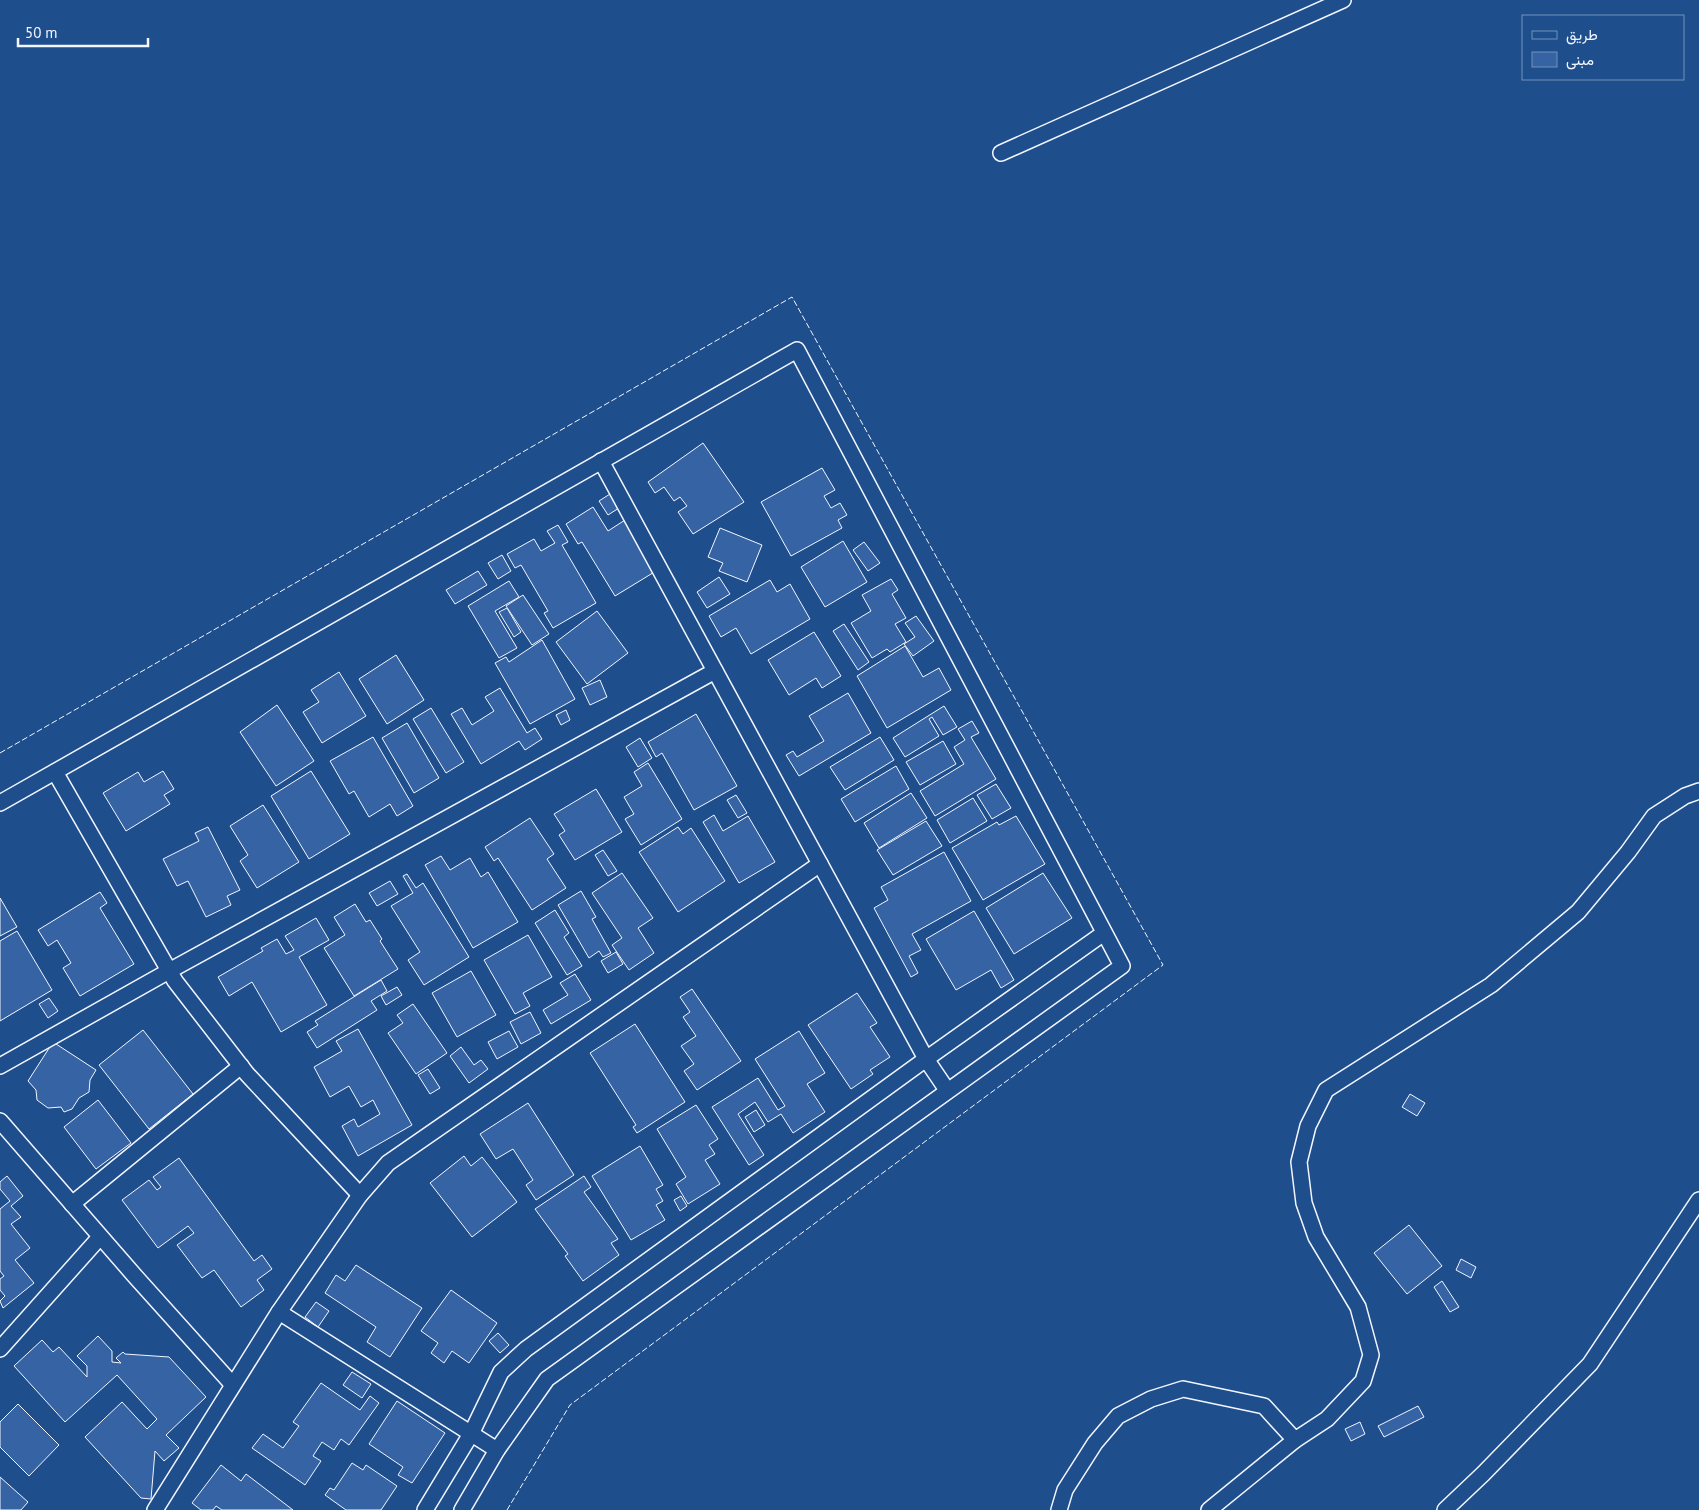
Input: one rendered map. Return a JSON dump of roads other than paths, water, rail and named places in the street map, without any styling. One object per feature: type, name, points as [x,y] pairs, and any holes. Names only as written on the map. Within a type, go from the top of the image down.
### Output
[{"type":"street","points":[[1001,153],[1343,0]]},
{"type":"street","points":[[0,803],[797,350],[1122,966],[947,1090],[846,1166],[576,1356],[547,1379],[497,1450],[462,1510]]},
{"type":"street","points":[[601,461],[926,1059],[947,1090]]},
{"type":"street","points":[[0,1066],[715,671]]},
{"type":"street","points":[[55,772],[169,971],[241,1066],[360,1195]]},
{"type":"street","points":[[1209,1510],[1295,1440],[1327,1419],[1363,1381],[1371,1355],[1358,1307],[1316,1237],[1304,1203],[1299,1162],[1308,1126],[1326,1090],[1491,985],[1578,912],[1628,852],[1654,816],[1685,796],[1699,791]]},
{"type":"street","points":[[155,1510],[232,1384],[279,1312],[360,1195],[388,1163],[820,864]]},
{"type":"street","points":[[425,1510],[471,1434],[502,1372],[526,1350],[926,1059],[1104,933]]},
{"type":"street","points":[[72,1204],[241,1066]]},
{"type":"street","points":[[0,1121],[100,1237],[232,1384]]},
{"type":"street","points":[[1445,1510],[1483,1474],[1590,1364],[1699,1200]]},
{"type":"street","points":[[0,1349],[100,1237]]},
{"type":"street","points":[[279,1312],[497,1450]]},
{"type":"street","points":[[1059,1510],[1065,1490],[1095,1443],[1118,1416],[1151,1399],[1183,1389],[1264,1406],[1295,1440]]}]
